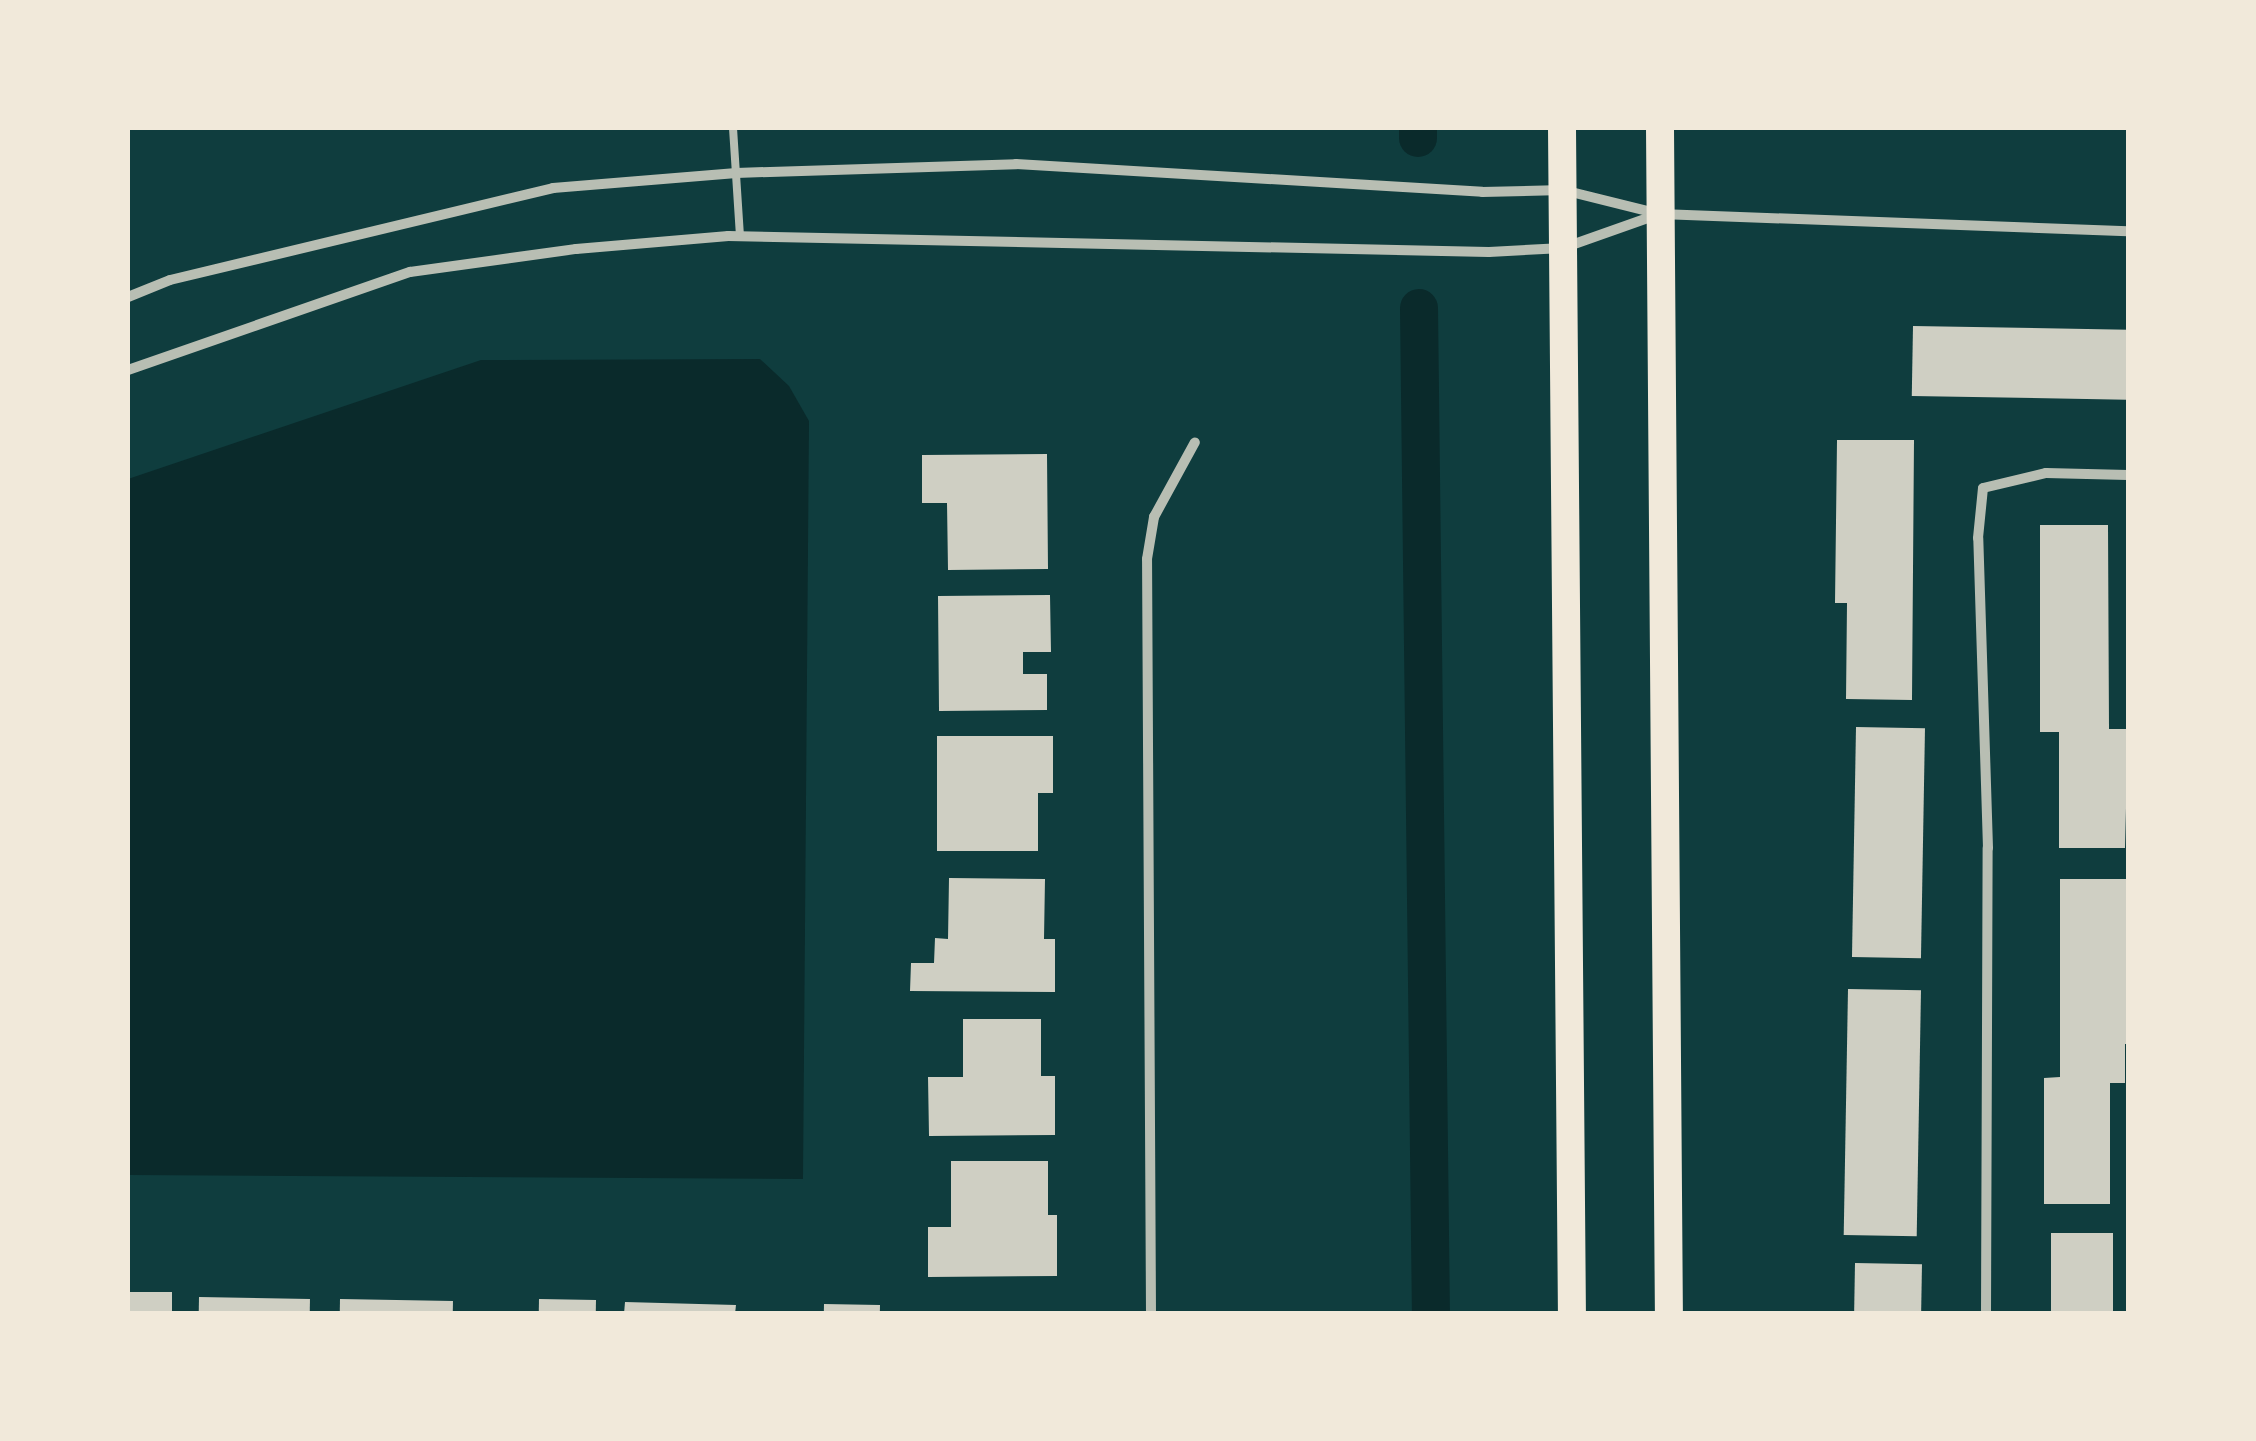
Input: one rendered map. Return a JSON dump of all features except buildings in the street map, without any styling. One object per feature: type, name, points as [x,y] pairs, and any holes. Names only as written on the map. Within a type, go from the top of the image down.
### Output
[{"type":"highway","points":[[1562,128],[1572,1314]]},
{"type":"highway","points":[[1660,128],[1669,1314]]},
{"type":"street","points":[[128,297],[170,280],[553,188],[736,173],[1016,164],[1482,192],[1563,190],[1660,214],[2128,231]]},
{"type":"street","points":[[128,370],[410,272],[576,249],[740,236],[1490,252],[1563,248],[1660,214]]},
{"type":"street","points":[[1151,1314],[1147,559],[1154,517],[1195,442]]},
{"type":"street","points":[[1986,1314],[1988,848],[1978,538],[1984,488],[2046,474],[2128,474]]},
{"type":"lane","points":[[733,128],[740,236]]},
{"type":"water","points":[[760,359],[789,386],[809,421],[803,1179],[128,1175],[128,479],[481,360]]},
{"type":"waterway","points":[[1418,128],[1418,138]]},
{"type":"waterway","points":[[1419,308],[1431,1314]]}]
